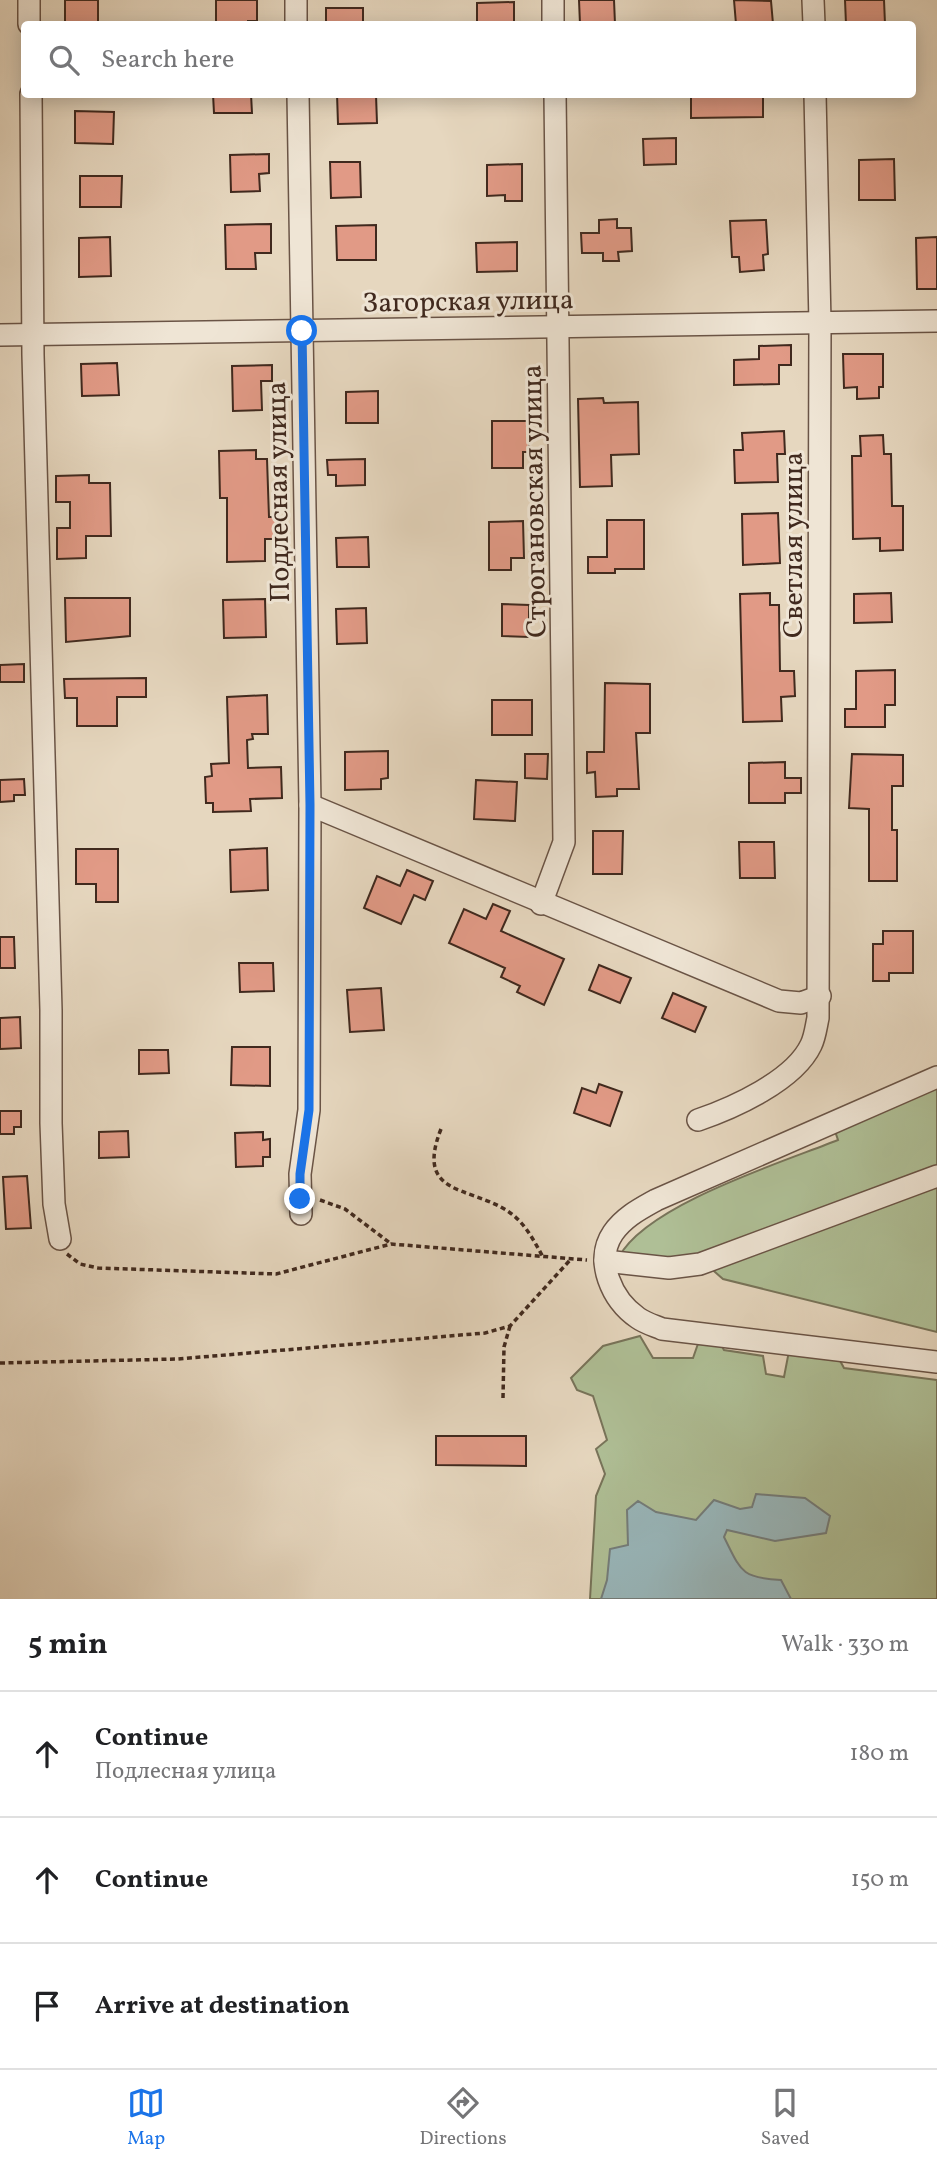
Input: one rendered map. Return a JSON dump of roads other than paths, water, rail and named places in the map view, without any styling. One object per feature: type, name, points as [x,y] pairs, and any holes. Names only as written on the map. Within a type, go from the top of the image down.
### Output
[{"type":"street","points":[[29,0],[29,21]]},
{"type":"street","points":[[296,0],[296,21]]},
{"type":"street","points":[[553,0],[553,21]]},
{"type":"street","points":[[813,0],[814,21]]},
{"type":"street","points":[[31,98],[52,1136],[54,1204],[60,1240]]},
{"type":"street","name":"Подлесная улица","points":[[298,98],[310,805],[309,1110],[300,1174],[301,1207]]},
{"type":"street","name":"Строгановская улица","points":[[541,904],[564,842],[555,98]]},
{"type":"street","name":"Светлая улица","points":[[698,1120],[730,1109],[798,1064],[811,1045],[820,996],[820,323],[815,98]]},
{"type":"street","name":"Загорская улица","points":[[0,335],[937,321]]},
{"type":"street","points":[[310,805],[541,904],[779,1001],[801,1003],[820,996]]},
{"type":"street","points":[[937,1077],[656,1200],[629,1215],[612,1234],[605,1261],[606,1273],[614,1293],[638,1318],[662,1329],[937,1362]]},
{"type":"street","points":[[605,1261],[669,1268],[700,1264],[937,1176]]},
{"type":"water","points":[[756,1494],[805,1498],[830,1516],[826,1533],[775,1541],[727,1530],[724,1537],[739,1565],[758,1577],[781,1580],[791,1599],[601,1599],[607,1580],[610,1549],[628,1545],[627,1510],[638,1501],[656,1512],[696,1520],[714,1500],[740,1509],[752,1507]]}]
